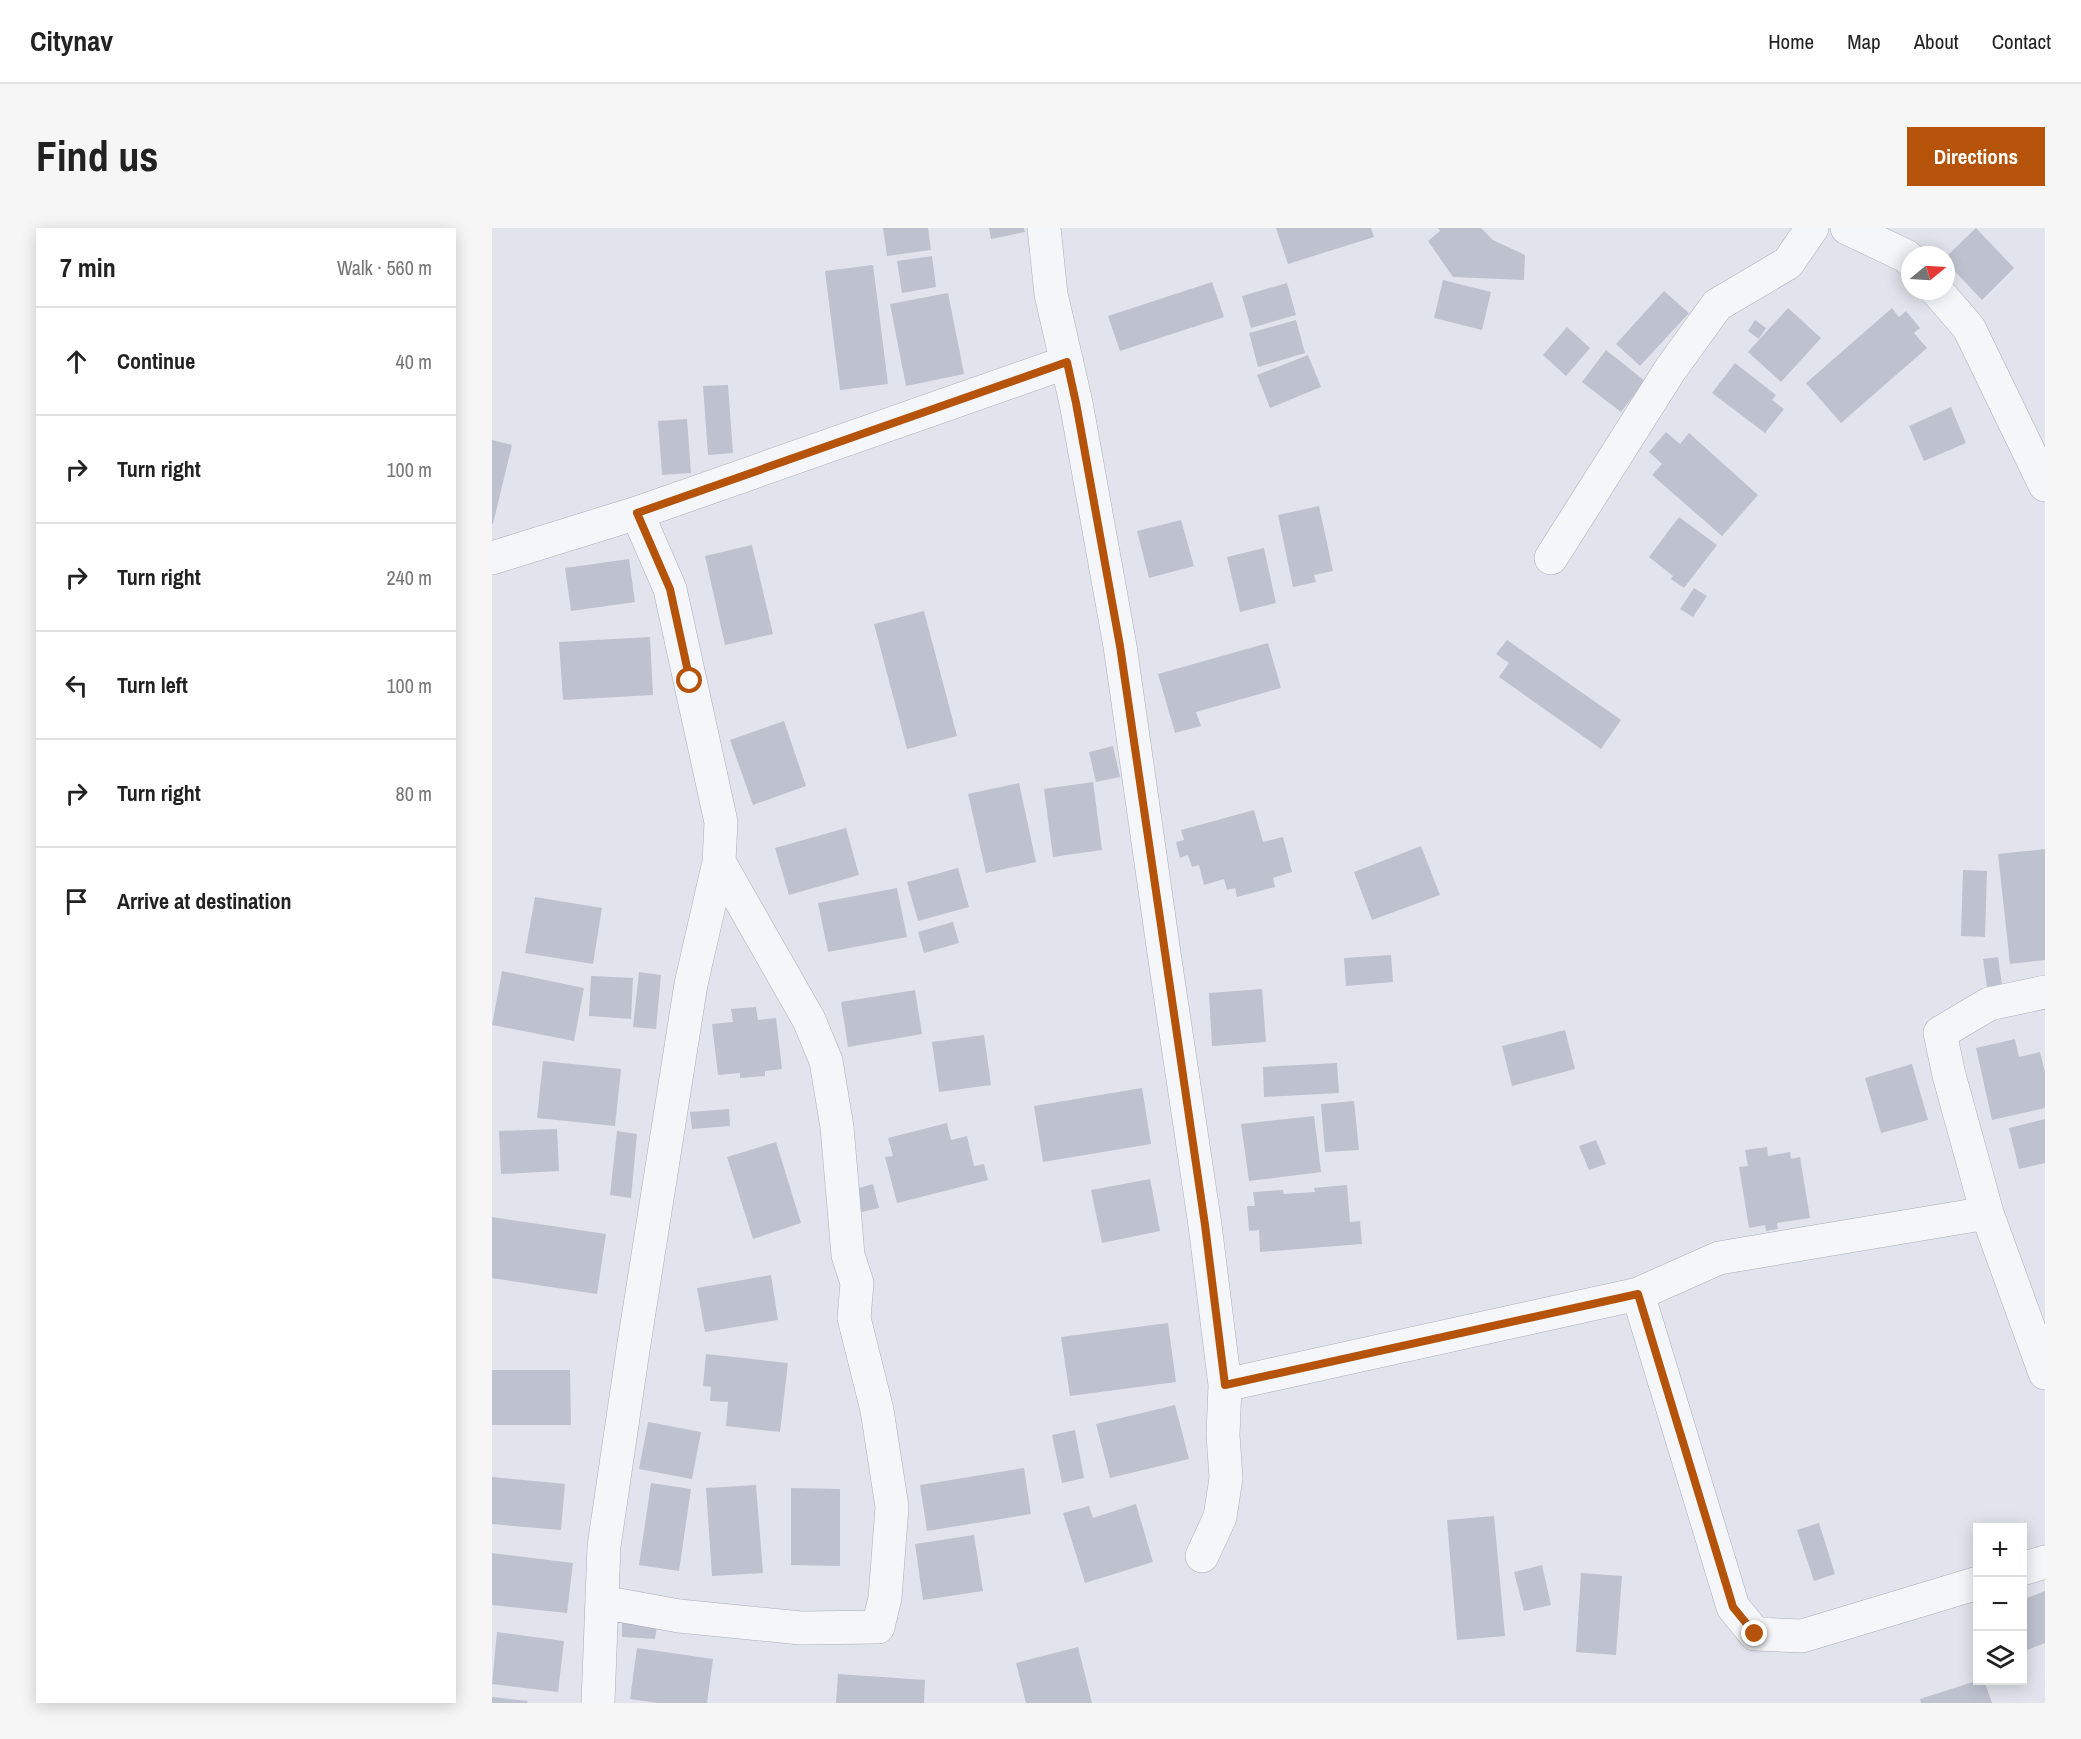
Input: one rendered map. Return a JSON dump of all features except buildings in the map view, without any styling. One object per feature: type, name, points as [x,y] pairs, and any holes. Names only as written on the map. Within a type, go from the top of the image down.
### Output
[{"type":"street","points":[[1044,228],[1051,294],[1076,403],[1120,646],[1205,1225],[1225,1385],[1223,1435],[1226,1478],[1221,1516],[1202,1556]]},
{"type":"street","points":[[1551,558],[1670,370],[1717,305],[1788,263],[1812,228]]},
{"type":"street","points":[[1847,228],[1901,253]]},
{"type":"street","points":[[1945,300],[1969,328],[2045,485]]},
{"type":"street","points":[[492,558],[637,513],[1067,362]]},
{"type":"street","points":[[598,1703],[604,1546],[691,984],[719,862],[721,822],[670,589],[637,513]]},
{"type":"street","points":[[602,1602],[679,1616],[801,1628],[878,1627],[885,1598],[892,1508],[877,1410],[854,1318],[857,1283],[848,1255],[837,1127],[826,1061],[804,1012],[719,862]]},
{"type":"street","points":[[2045,992],[1989,1004],[1940,1033],[1949,1075],[1988,1213],[2045,1373]]},
{"type":"street","points":[[1225,1385],[1638,1294],[1719,1258],[1988,1213]]},
{"type":"street","points":[[1638,1294],[1733,1607],[1755,1634],[1802,1636],[1973,1583]]},
{"type":"street","points":[[2027,1567],[2045,1562]]},
{"type":"route","points":[[690,681],[670,589],[637,513],[1067,362],[1120,646],[1205,1225],[1225,1385],[1638,1294],[1733,1607],[1755,1634]]}]
